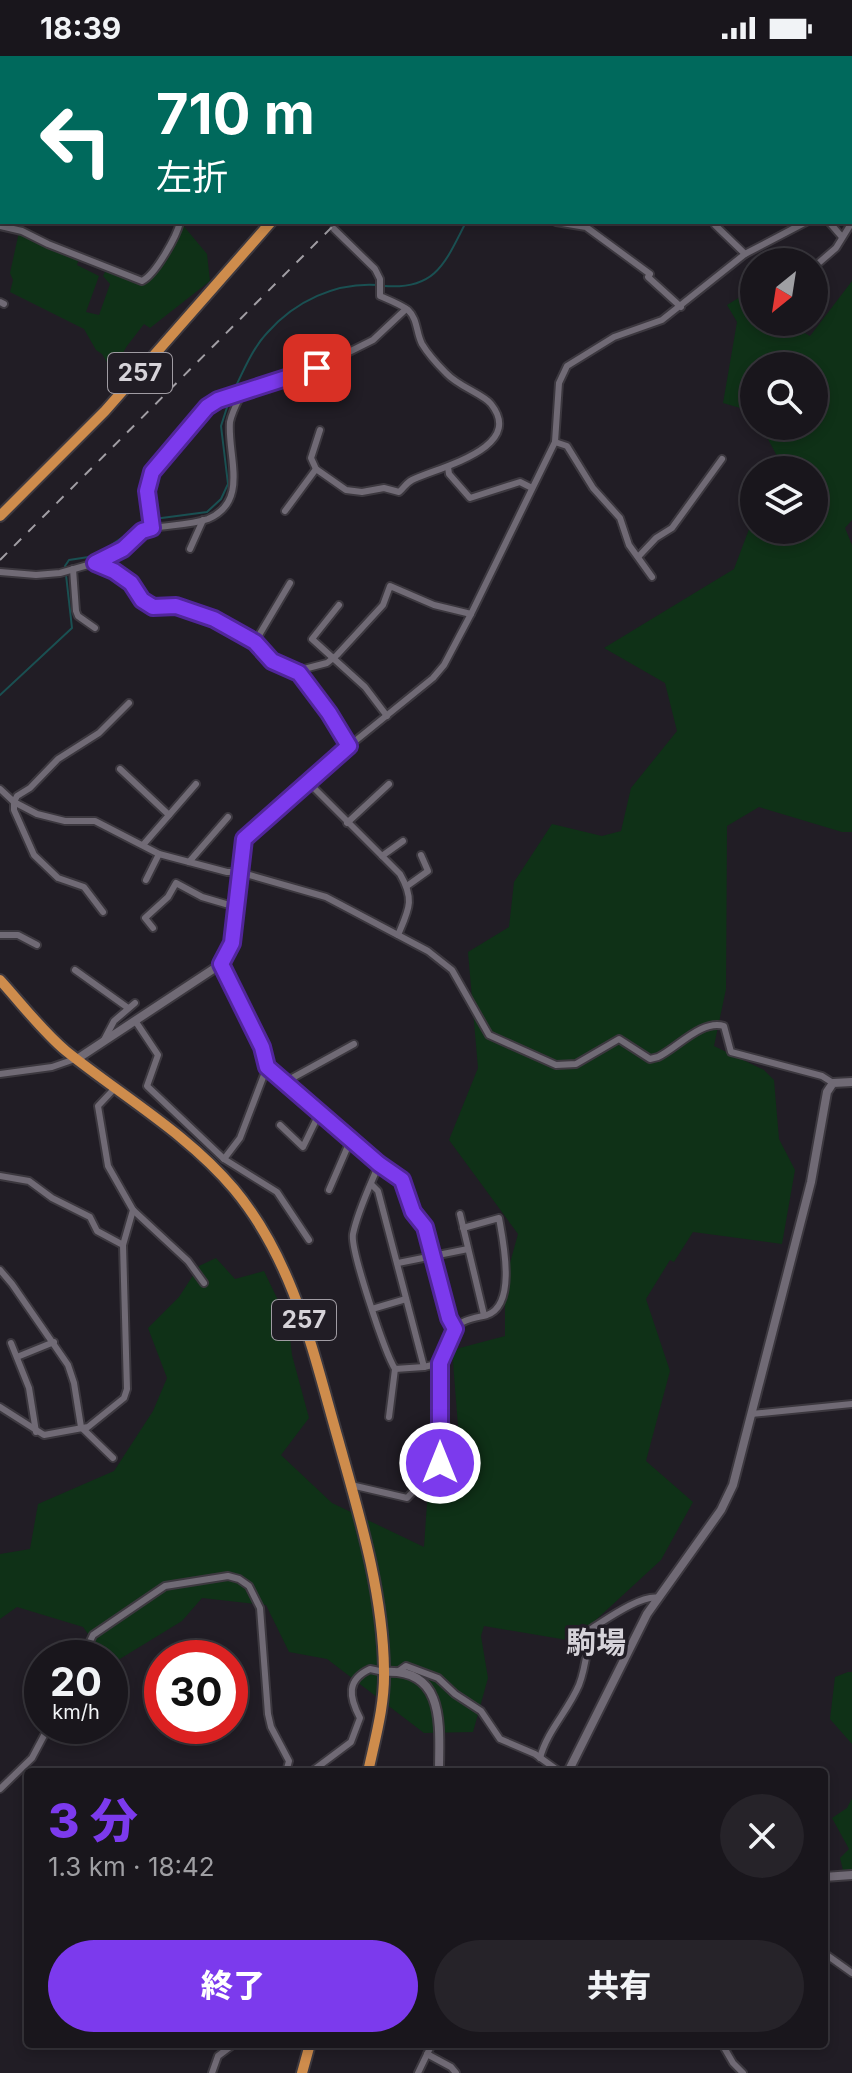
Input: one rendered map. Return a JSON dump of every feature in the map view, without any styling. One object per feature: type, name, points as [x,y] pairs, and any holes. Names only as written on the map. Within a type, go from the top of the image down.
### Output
[{"type":"highway","name":"257","points":[[0,516],[105,411],[269,224]]},
{"type":"highway","name":"257","points":[[0,980],[62,1048],[208,1162],[234,1189],[276,1252],[303,1318],[351,1485],[374,1579],[384,1672],[381,1711],[369,1768]]},
{"type":"highway","points":[[302,2073],[309,2048]]},
{"type":"street","points":[[0,226],[22,231],[142,281],[156,267],[179,224]]},
{"type":"street","points":[[568,224],[586,227],[650,274],[648,277],[681,307]]},
{"type":"street","points":[[756,248],[802,224]]},
{"type":"street","points":[[831,224],[842,237]]},
{"type":"street","points":[[715,225],[740,249]]},
{"type":"street","points":[[828,256],[849,227]]},
{"type":"street","points":[[320,430],[311,458],[316,469],[346,490],[362,492],[384,488],[399,492],[411,480],[473,455],[497,434],[501,426],[489,400],[461,387],[428,352],[414,319],[406,309],[380,296],[380,279],[375,269],[334,229]]},
{"type":"street","points":[[0,1074],[52,1067],[77,1059],[221,964],[230,951],[244,839],[349,746],[433,678],[444,665],[555,442],[559,383],[567,366],[614,337],[662,320],[740,258]]},
{"type":"street","points":[[152,526],[147,491],[155,466],[200,414],[222,399],[317,368],[373,340],[406,309]]},
{"type":"street","points":[[0,572],[60,573],[95,563],[123,549],[152,526],[203,520],[222,509],[233,490],[235,479],[230,425],[240,394]]},
{"type":"street","points":[[555,442],[567,446],[593,488],[620,518],[629,545],[652,577]]},
{"type":"street","points":[[639,556],[656,538],[672,528],[722,459]]},
{"type":"street","points":[[448,467],[449,474],[470,498],[520,482],[532,488]]},
{"type":"street","points":[[285,511],[316,469]]},
{"type":"street","points":[[190,549],[203,520]]},
{"type":"street","points":[[95,563],[131,583],[142,600],[153,607],[176,606],[214,619],[255,642],[265,657],[304,669],[327,663],[383,605],[390,586],[434,605],[471,614]]},
{"type":"street","points":[[72,569],[76,611],[95,628]]},
{"type":"street","points":[[255,642],[290,583]]},
{"type":"street","points":[[339,605],[312,639],[365,687],[387,716]]},
{"type":"street","points":[[288,666],[308,684],[349,746]]},
{"type":"street","points":[[103,912],[84,887],[58,878],[34,855],[14,810],[14,802],[58,759],[99,733],[129,703]]},
{"type":"street","points":[[120,769],[169,815]]},
{"type":"street","points":[[308,782],[400,874],[410,901],[398,935]]},
{"type":"street","points":[[143,845],[196,784]]},
{"type":"street","points":[[347,823],[389,784]]},
{"type":"street","points":[[0,789],[14,802],[37,814],[65,821],[95,821],[159,854],[239,872],[326,897],[428,951],[452,970],[489,1035],[556,1065],[576,1064],[619,1039],[650,1059],[658,1057],[705,1027],[718,1023],[724,1026],[731,1052],[822,1076],[833,1083],[852,1082]]},
{"type":"street","points":[[189,862],[228,817]]},
{"type":"street","points":[[382,856],[403,841]]},
{"type":"street","points":[[146,880],[159,854]]},
{"type":"street","points":[[407,886],[428,871],[421,855]]},
{"type":"street","points":[[153,928],[145,918],[168,897],[176,883],[202,897],[236,907]]},
{"type":"street","points":[[0,935],[18,935],[37,945]]},
{"type":"street","points":[[221,964],[262,1047],[267,1067],[240,1138],[224,1159]]},
{"type":"street","points":[[75,970],[132,1006],[114,1021],[103,1042]]},
{"type":"street","points":[[136,1022],[158,1055],[147,1086],[224,1159],[277,1192],[309,1240]]},
{"type":"street","points":[[285,1082],[354,1044]]},
{"type":"street","points":[[267,1067],[379,1164],[402,1180],[413,1212],[425,1227],[449,1318],[455,1329]]},
{"type":"street","points":[[570,1768],[647,1614],[728,1497],[739,1468],[811,1182],[827,1092],[833,1083]]},
{"type":"street","points":[[114,1089],[98,1106],[108,1166],[133,1210],[188,1261],[204,1283]]},
{"type":"street","points":[[280,1125],[303,1147],[320,1112]]},
{"type":"street","points":[[329,1190],[351,1139]]},
{"type":"street","points":[[379,1164],[352,1237],[372,1309],[395,1369],[389,1417]]},
{"type":"street","points":[[0,1176],[29,1181],[52,1198],[90,1217],[97,1231],[123,1245]]},
{"type":"street","points":[[371,1184],[378,1191],[424,1367]]},
{"type":"street","points":[[0,1407],[44,1435],[88,1427],[124,1398],[127,1389],[123,1245],[133,1210]]},
{"type":"street","points":[[460,1214],[484,1315]]},
{"type":"street","points":[[351,1485],[407,1498],[440,1463],[440,1363],[455,1329],[461,1323],[491,1314],[500,1305],[507,1264],[499,1218],[463,1228]]},
{"type":"street","points":[[398,1263],[468,1249]]},
{"type":"street","points":[[0,1270],[68,1365],[81,1427],[113,1458]]},
{"type":"street","points":[[372,1309],[406,1299]]},
{"type":"street","points":[[17,1357],[54,1342]]},
{"type":"street","points":[[11,1343],[29,1388],[36,1432]]},
{"type":"street","points":[[395,1369],[440,1363]]},
{"type":"street","points":[[751,1414],[852,1404]]},
{"type":"street","points":[[91,1640],[93,1635],[165,1586],[228,1576],[239,1579],[249,1586],[260,1608],[268,1714],[271,1727],[289,1761],[287,1768]]},
{"type":"street","points":[[540,1758],[544,1741],[565,1712],[580,1683],[591,1629],[606,1618],[651,1596],[659,1598]]},
{"type":"street","points":[[399,1671],[406,1666],[438,1678],[481,1711],[500,1739],[554,1768]]},
{"type":"street","points":[[316,1768],[351,1742],[360,1718],[350,1685],[356,1677],[370,1669],[399,1671],[426,1685],[435,1696],[439,1768]]},
{"type":"street","points":[[0,1789],[32,1758],[39,1744]]},
{"type":"street","points":[[828,1877],[852,1875]]},
{"type":"street","points":[[828,1956],[852,1973]]},
{"type":"street","points":[[212,2073],[218,2056],[229,2048]]},
{"type":"street","points":[[418,2073],[430,2048]]},
{"type":"street","points":[[724,2048],[743,2073]]},
{"type":"street","points":[[427,2054],[456,2073]]},
{"type":"green space","points":[[182,224],[207,254],[210,281],[150,328],[144,324],[114,368],[111,369],[96,350],[84,329],[10,292],[13,280],[10,273],[19,232],[79,258],[77,265],[99,276],[86,312],[99,315],[110,284],[103,276],[107,268],[139,283],[147,283]]},
{"type":"green space","points":[[852,281],[852,520],[845,528],[852,545],[852,832],[842,832],[759,807],[727,826],[726,989],[714,1046],[764,1070],[774,1080],[779,1139],[795,1170],[782,1244],[693,1232],[674,1262],[670,1260],[646,1299],[670,1371],[646,1461],[693,1502],[661,1560],[573,1641],[484,1626],[481,1636],[488,1678],[473,1732],[424,1733],[327,1659],[289,1652],[266,1605],[202,1598],[182,1621],[151,1640],[144,1640],[144,1644],[128,1654],[128,1640],[92,1640],[83,1627],[17,1607],[0,1619],[0,1554],[30,1549],[38,1504],[114,1471],[153,1411],[167,1378],[148,1328],[179,1297],[199,1266],[216,1258],[235,1279],[264,1271],[288,1321],[292,1355],[309,1418],[281,1455],[332,1503],[424,1547],[429,1474],[459,1438],[452,1350],[505,1336],[505,1281],[518,1234],[449,1140],[478,1068],[468,952],[509,927],[514,882],[552,824],[602,836],[621,831],[631,788],[677,731],[665,683],[604,648],[734,569],[743,544],[828,544],[828,456],[777,456],[768,440],[828,440],[828,352],[740,352],[740,408],[723,403],[737,322],[727,305],[740,297],[740,336],[828,336],[828,312]]},
{"type":"green space","points":[[852,1672],[852,1744],[830,1719],[835,1677]]},
{"type":"green space","points":[[852,1798],[852,1869],[843,1870],[840,1858],[849,1849],[832,1818],[847,1808]]},
{"type":"waterway","points":[[384,286],[416,283],[437,271],[465,224]]},
{"type":"waterway","points":[[233,392],[257,346],[290,312],[332,290],[378,285]]},
{"type":"waterway","points":[[154,519],[207,512],[221,499],[228,484],[221,426],[230,398]]},
{"type":"waterway","points":[[0,695],[72,628],[65,566],[69,560],[95,556],[148,520]]},
{"type":"railway","points":[[0,560],[335,224]]},
{"type":"district","name":"駒場","points":[[596,1643]]},
{"type":"route","points":[[317,368],[218,400],[207,407],[152,472],[147,491],[152,528],[142,531],[123,549],[95,563],[131,583],[142,600],[153,607],[176,606],[214,619],[255,642],[265,657],[299,673],[349,746],[244,839],[232,943],[221,964],[262,1047],[267,1067],[379,1164],[402,1180],[413,1212],[425,1227],[449,1318],[455,1329],[440,1363],[440,1463]]}]
